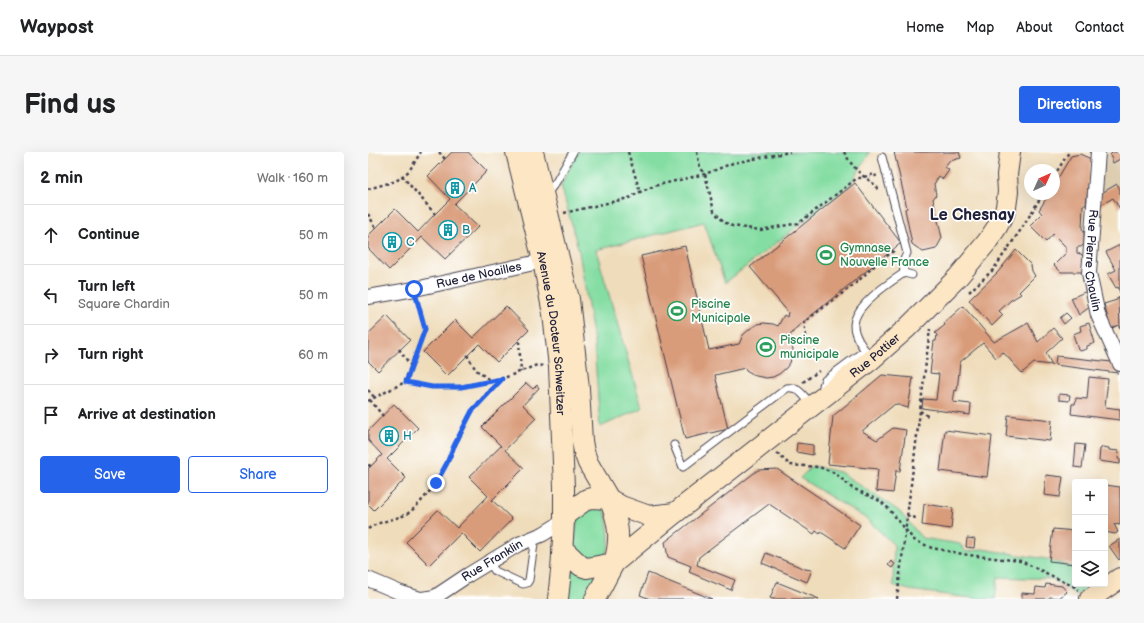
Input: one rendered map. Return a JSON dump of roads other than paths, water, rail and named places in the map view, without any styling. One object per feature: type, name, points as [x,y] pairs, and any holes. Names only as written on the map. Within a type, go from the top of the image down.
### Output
[{"type":"main road","name":"Avenue du Docteur Schweitzer","points":[[516,152],[543,261],[553,314],[559,368],[564,519]]},
{"type":"main road","name":"Avenue du Docteur Schweitzer","points":[[533,152],[568,299],[579,388],[580,420],[584,452],[588,463],[609,499]]},
{"type":"main road","name":"Rue Pottier","points":[[595,599],[614,563],[675,513],[771,448],[869,354],[907,328],[958,277],[997,227],[1006,207],[1008,192],[1007,175],[1010,152]]},
{"type":"main road","points":[[558,599],[564,519],[587,499],[609,499],[626,508],[649,516],[675,513]]},
{"type":"main road","points":[[562,548],[580,566],[587,568],[614,563],[618,545],[617,520],[609,499]]},
{"type":"main road","points":[[1084,595],[1120,578]]},
{"type":"main road","points":[[1110,599],[1120,592]]},
{"type":"street","name":"Rue Pierre Chaulin","points":[[1098,152],[1090,273],[1098,315],[1120,364]]},
{"type":"street","name":"Rue de Noailles","points":[[368,297],[414,289],[543,261]]},
{"type":"street","name":"Rue Franklin","points":[[368,579],[401,593],[421,599],[435,597],[519,544],[537,536],[564,519]]},
{"type":"street","points":[[537,536],[562,548]]},
{"type":"lane","points":[[544,197],[556,182],[573,152]]},
{"type":"lane","points":[[882,157],[907,253],[903,262],[904,273]]},
{"type":"lane","points":[[869,354],[855,332],[854,324],[856,317],[864,305],[880,290],[904,273],[912,275]]},
{"type":"lane","points":[[674,445],[683,467],[784,389],[791,387],[798,389],[819,401]]},
{"type":"lane","points":[[490,562],[495,571],[523,584],[527,583],[529,580],[534,544],[537,536]]},
{"type":"place","name":"A","points":[[455,188]]},
{"type":"place","name":"B","points":[[448,230]]},
{"type":"place","name":"C","points":[[392,242]]},
{"type":"place","name":"Gymnase Nouvelle France","points":[[826,255]]},
{"type":"place","name":"Piscine Municipale","points":[[677,311]]},
{"type":"place","name":"Piscine municipale","points":[[766,347]]},
{"type":"place","name":"H","points":[[389,436]]},
{"type":"district","name":"Le Chesnay","points":[[972,215]]}]
